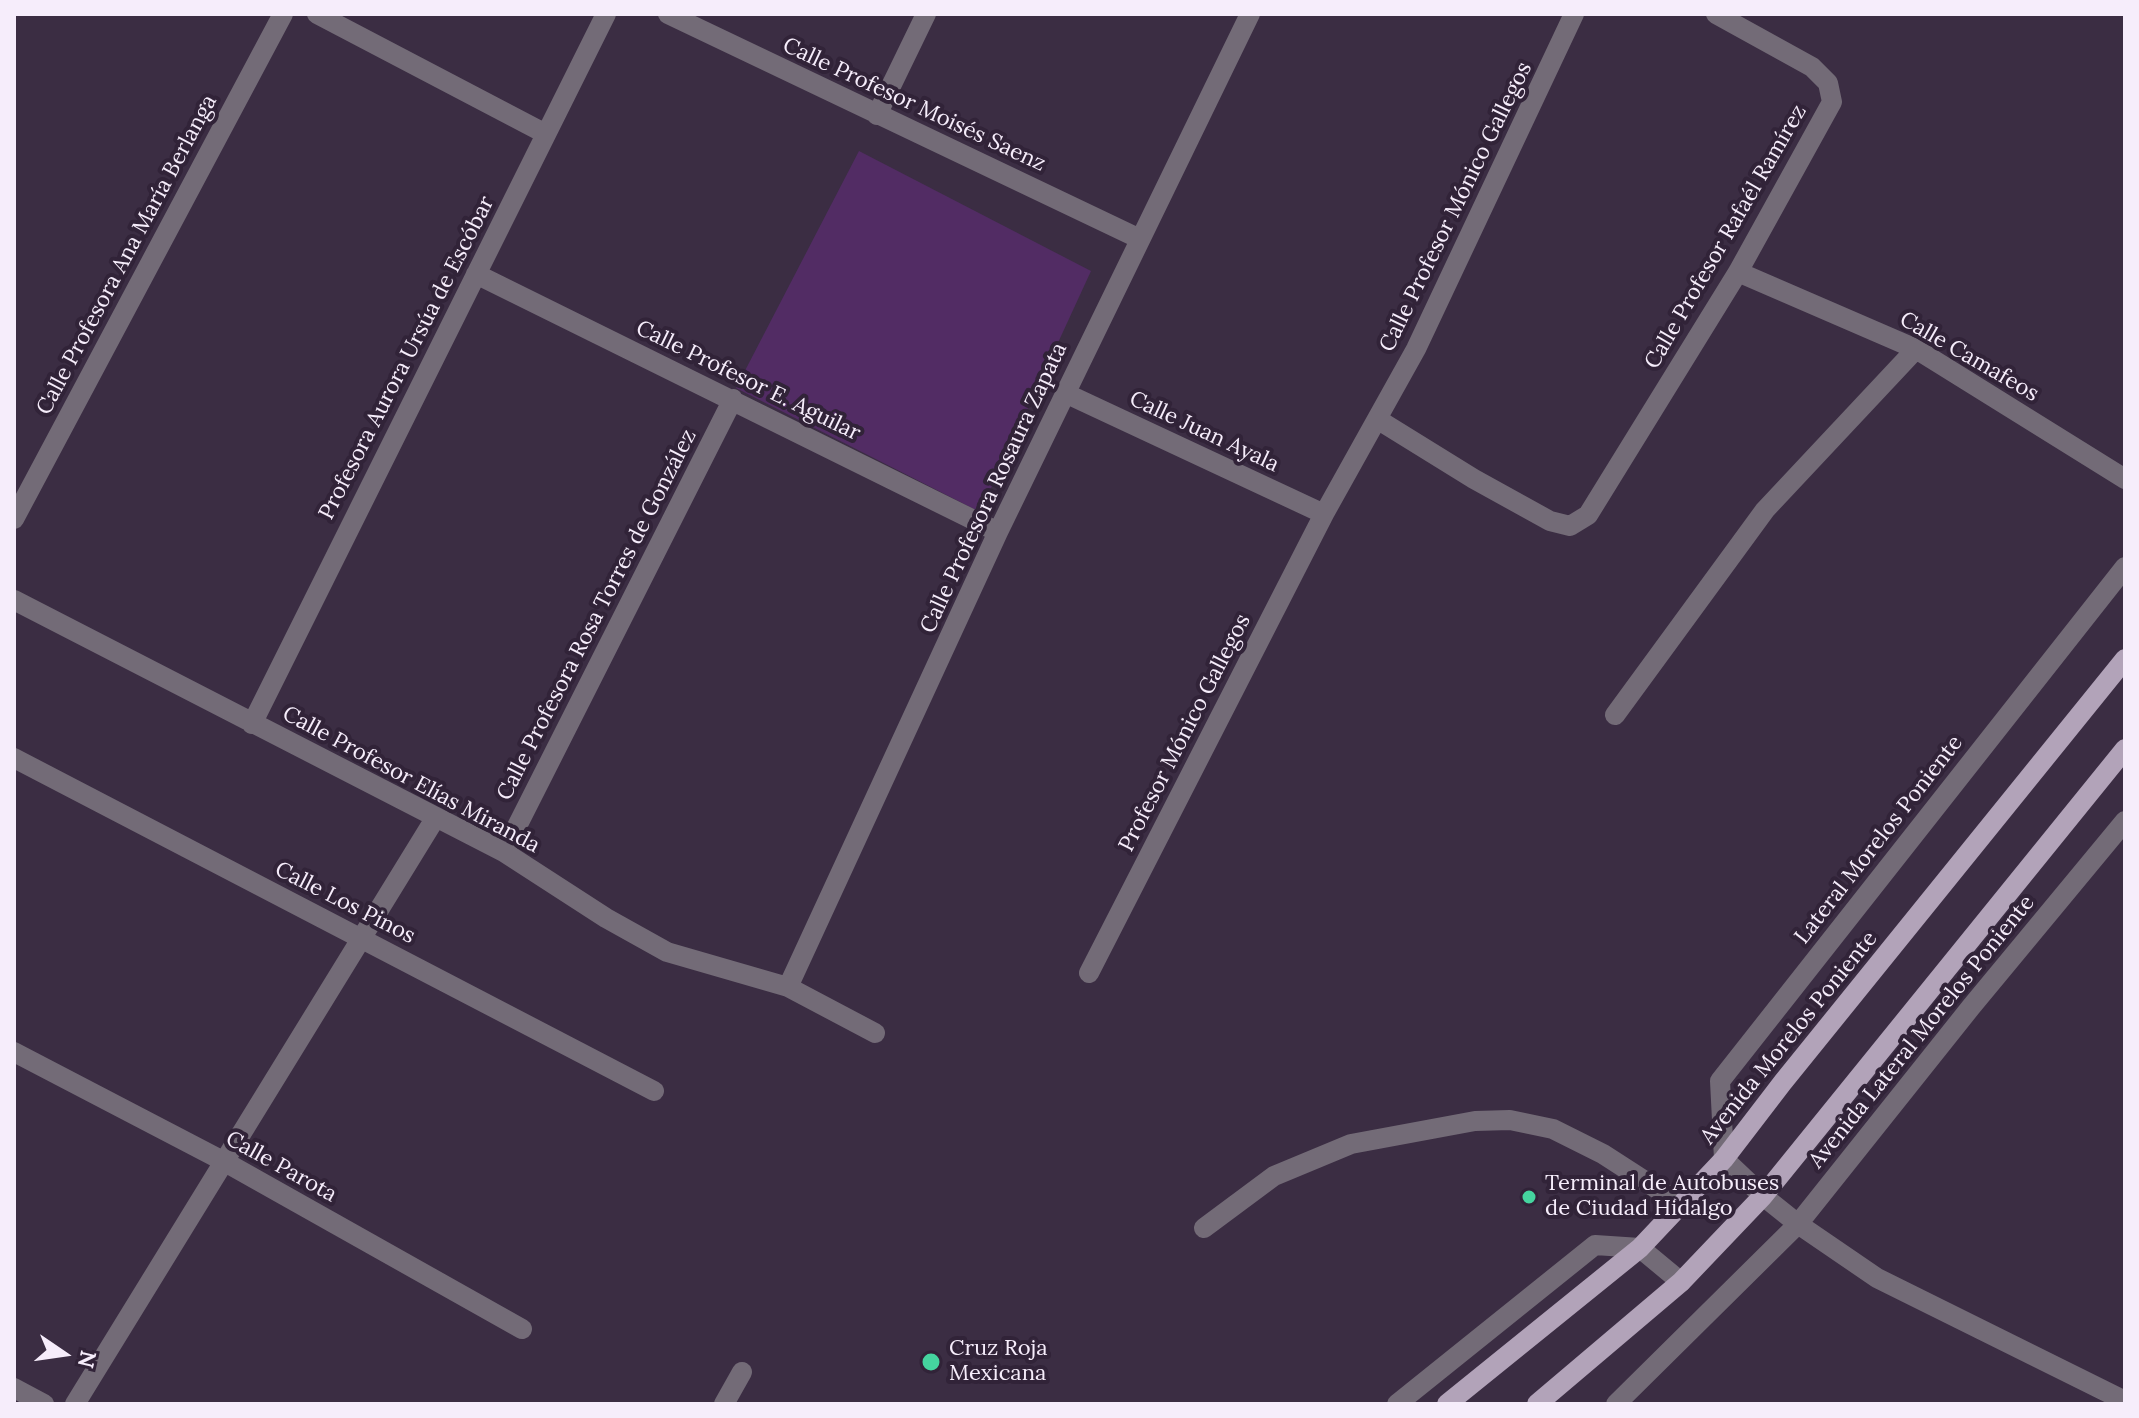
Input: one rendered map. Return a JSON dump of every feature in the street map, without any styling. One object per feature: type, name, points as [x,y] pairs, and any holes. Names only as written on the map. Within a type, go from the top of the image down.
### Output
[{"type":"main road","name":"Avenida Morelos Poniente","points":[[1447,1404],[1640,1248],[1724,1159],[2125,659]]},
{"type":"main road","points":[[1537,1404],[1681,1282],[1763,1196],[2125,749]]},
{"type":"street","name":"Calle Profesora Ana María Berlanga","points":[[14,519],[283,14]]},
{"type":"street","points":[[317,14],[546,134]]},
{"type":"street","name":"Profesora Aurora Ursúa de Escóbar","points":[[252,724],[606,14]]},
{"type":"street","name":"Calle Profesor Moisés Saenz","points":[[668,14],[1140,239]]},
{"type":"street","points":[[877,115],[926,14]]},
{"type":"street","name":"Calle Profesora Rosaura Zapata","points":[[788,987],[998,532],[1250,14]]},
{"type":"street","name":"Calle Profesor Mónico Gallegos","points":[[1324,514],[1416,349],[1574,14]]},
{"type":"street","name":"Calle Profesor Rafaél Ramírez","points":[[1377,419],[1474,479],[1550,521],[1570,526],[1588,515],[1738,272],[1832,102],[1828,83],[1812,67],[1716,14]]},
{"type":"street","name":"Calle Camafeos","points":[[1738,272],[1916,349],[2125,479]]},
{"type":"street","name":"Calle Profesor E. Aguilar","points":[[476,274],[998,532]]},
{"type":"street","points":[[1615,715],[1765,510],[1916,349]]},
{"type":"street","name":"Calle Juan Ayala","points":[[1065,393],[1324,514]]},
{"type":"street","name":"Calle Profesora Rosa Torres de González","points":[[504,852],[733,399]]},
{"type":"street","name":"Profesor Mónico Gallegos","points":[[1089,973],[1324,514]]},
{"type":"street","name":"Lateral Morelos Poniente","points":[[1724,1159],[1720,1081],[2125,567]]},
{"type":"street","name":"Calle Profesor Elías Miranda","points":[[14,600],[504,852],[606,918],[667,952],[788,987],[875,1033]]},
{"type":"street","name":"Calle Los Pinos","points":[[14,758],[654,1091]]},
{"type":"street","points":[[75,1404],[436,817]]},
{"type":"street","name":"Avenida Lateral Morelos Poniente","points":[[1616,1404],[1798,1224],[2125,821]]},
{"type":"street","name":"Calle Parota","points":[[14,1052],[225,1162],[522,1329]]},
{"type":"street","points":[[1204,1228],[1274,1176],[1351,1144],[1475,1121],[1510,1120],[1553,1129],[1603,1154],[1682,1205]]},
{"type":"street","points":[[1724,1159],[1798,1224],[1877,1278],[2116,1400]]},
{"type":"street","points":[[1397,1404],[1595,1245],[1640,1248],[1681,1282]]},
{"type":"street","points":[[724,1404],[742,1372]]},
{"type":"street","points":[[14,1388],[44,1404]]},
{"type":"shaded area","points":[[859,151],[1091,271],[980,512],[736,388]]},
{"type":"place","name":"Terminal de Autobuses de Ciudad Hidalgo","points":[[1529,1197]]},
{"type":"place","name":"Cruz Roja Mexicana","points":[[931,1362]]}]
